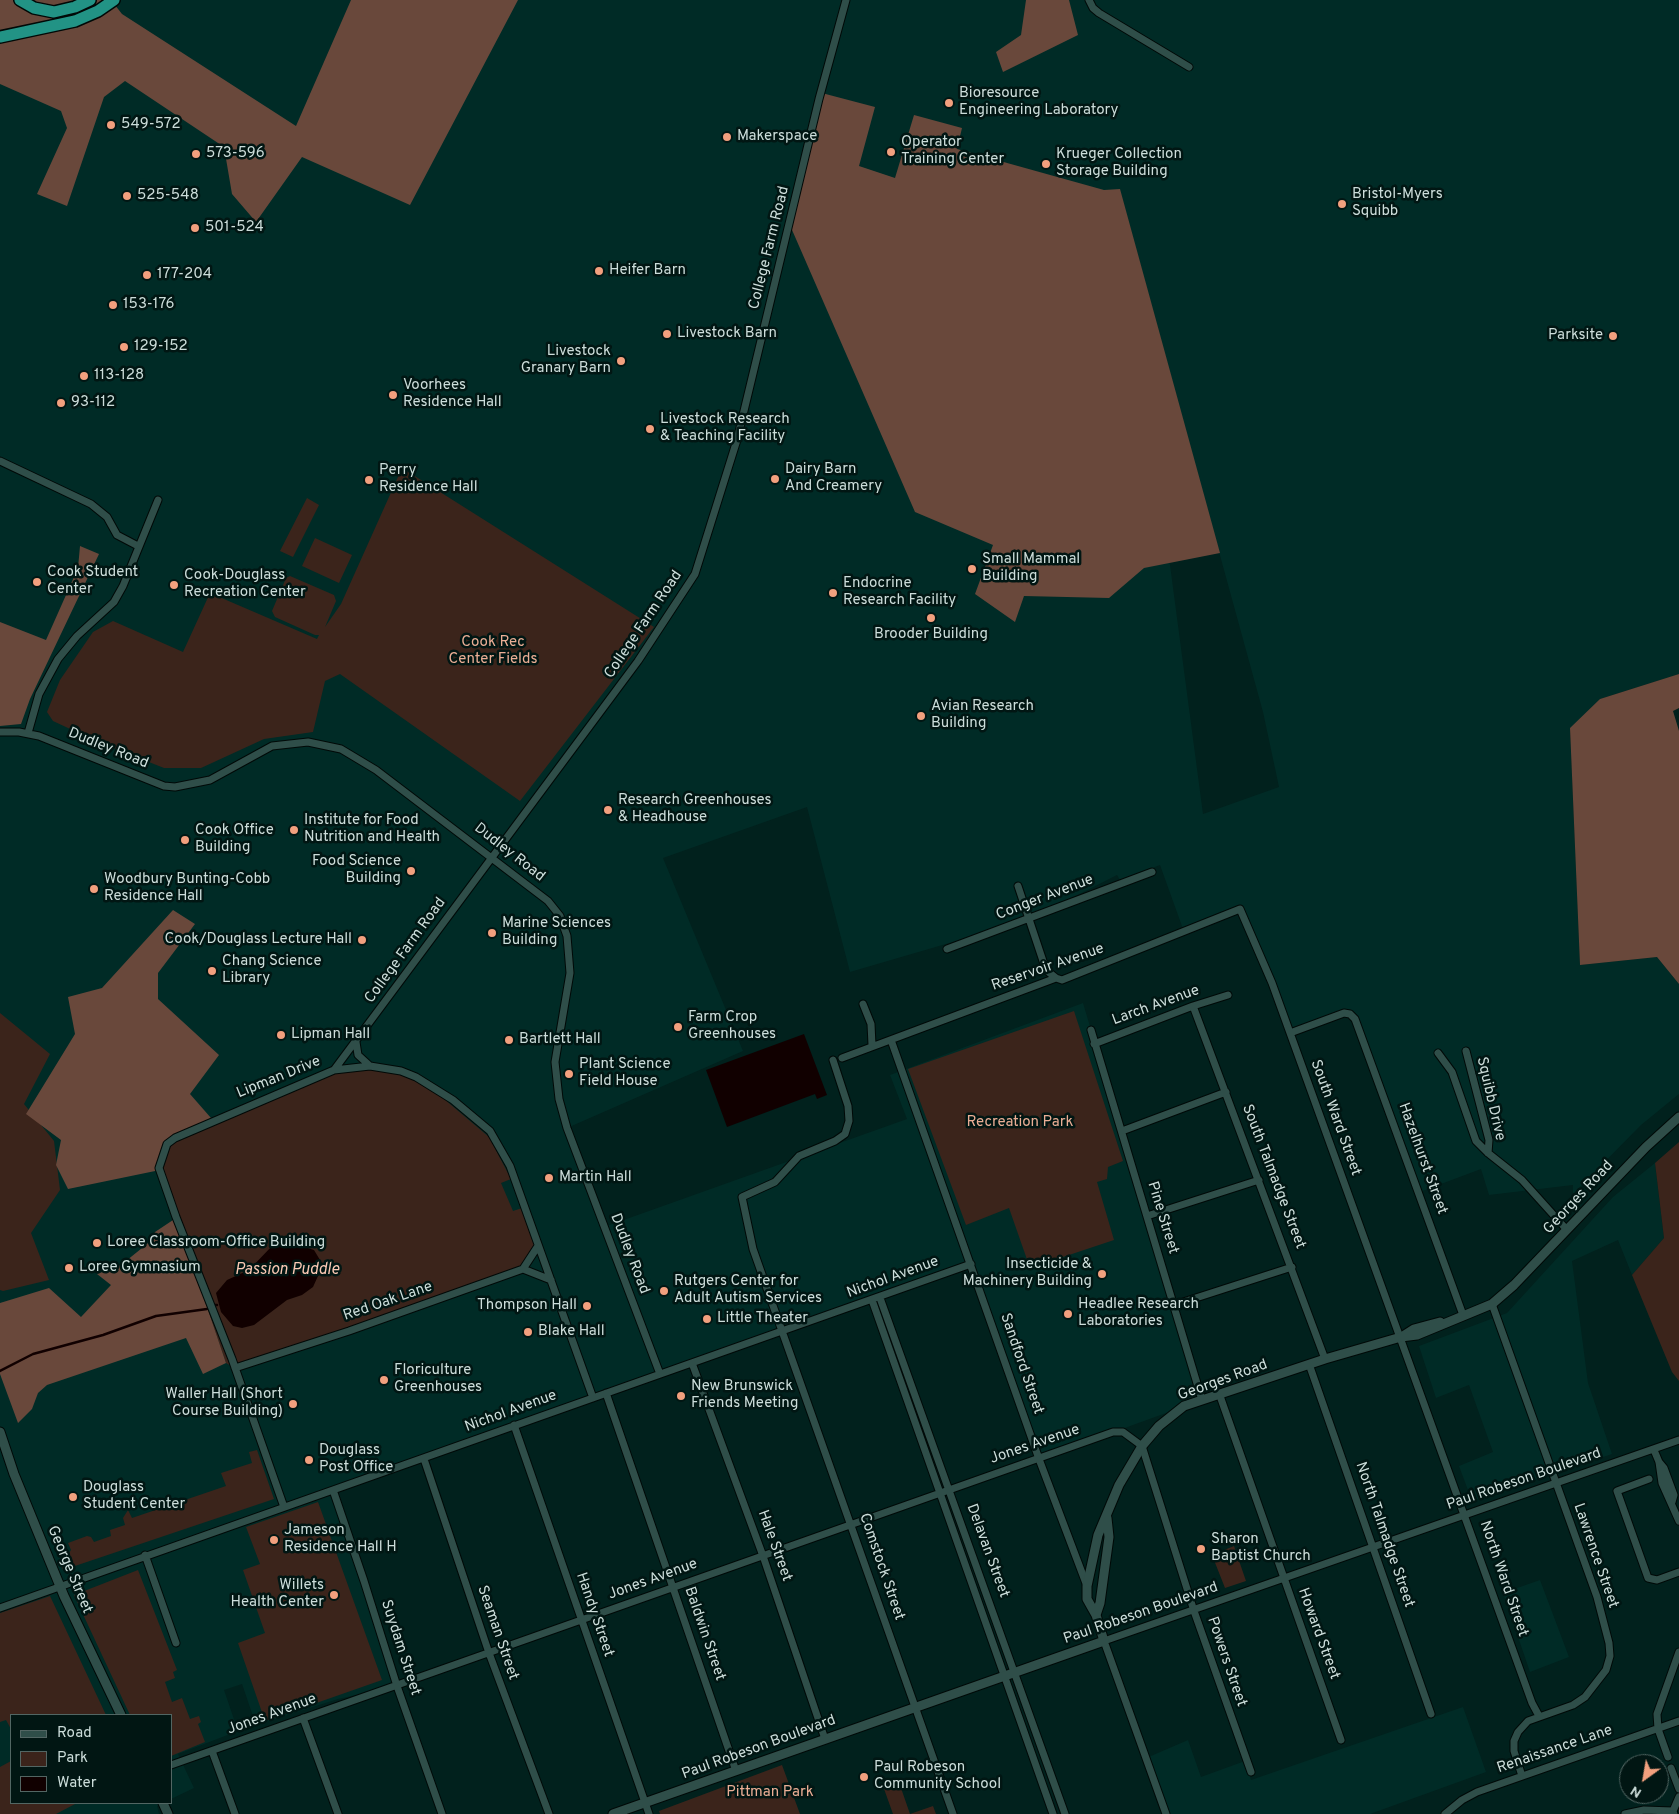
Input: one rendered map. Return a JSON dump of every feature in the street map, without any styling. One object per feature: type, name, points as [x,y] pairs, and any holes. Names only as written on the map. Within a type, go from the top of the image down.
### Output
[{"type":"highway","points":[[20,0],[34,8],[54,12],[75,7],[90,0]]},
{"type":"highway","points":[[0,37],[75,21],[98,11],[114,0]]},
{"type":"street","name":"College Farm Road","points":[[334,1070],[638,661],[695,574],[737,440],[819,99],[846,0]]},
{"type":"street","points":[[1089,0],[1093,8],[1104,16],[1189,67]]},
{"type":"street","points":[[0,461],[91,504],[106,517],[117,535],[138,546]]},
{"type":"street","points":[[28,733],[39,694],[47,677],[77,636],[114,602],[123,586],[158,500]]},
{"type":"street","name":"Dudley Road","points":[[0,732],[28,733],[164,786],[175,787],[210,780],[272,746],[308,742],[341,749],[363,761],[548,901],[560,916],[567,936],[570,974],[555,1062],[559,1099],[567,1128],[660,1374]]},
{"type":"street","name":"Conger Avenue","points":[[948,950],[1152,872]]},
{"type":"street","points":[[1018,886],[1046,970],[1056,978]]},
{"type":"street","name":"Reservoir Avenue","points":[[842,1058],[872,1045],[891,1040],[1056,978],[1062,980],[1240,910]]},
{"type":"street","name":"South Ward Street","points":[[1240,910],[1272,982],[1401,1337]]},
{"type":"street","name":"Larch Avenue","points":[[1094,1044],[1193,1006],[1228,995]]},
{"type":"street","points":[[863,1004],[871,1024],[872,1045]]},
{"type":"street","name":"South Talmadge Street","points":[[1193,1006],[1325,1359]]},
{"type":"street","name":"Hazelhurst Street","points":[[1290,1033],[1340,1014],[1350,1014],[1358,1025],[1463,1315]]},
{"type":"street","name":"Pine Street","points":[[1091,1030],[1202,1400]]},
{"type":"street","name":"Sandford Street","points":[[891,1040],[1039,1459],[1087,1586]]},
{"type":"street","points":[[356,1042],[358,1055],[370,1066]]},
{"type":"street","name":"Squibb Drive","points":[[1466,1051],[1489,1140],[1488,1153]]},
{"type":"street","name":"Squibb Drive","points":[[1438,1053],[1452,1072],[1476,1141],[1522,1180],[1567,1230]]},
{"type":"street","name":"Comstock Street","points":[[833,1060],[848,1106],[849,1120],[845,1134],[835,1141],[799,1156],[775,1182],[742,1197],[753,1249],[953,1814]]},
{"type":"street","name":"Lipman Drive","points":[[284,1507],[159,1168],[164,1151],[171,1141],[190,1130],[334,1070],[370,1066],[401,1071],[416,1077],[454,1100],[490,1131],[510,1166],[593,1398]]},
{"type":"street","points":[[1122,1131],[1226,1092]]},
{"type":"street","name":"Georges Road","points":[[1087,1586],[1098,1535],[1107,1518],[1119,1485],[1142,1446],[1159,1426],[1184,1406],[1220,1396],[1325,1359],[1401,1337],[1423,1333],[1445,1322],[1492,1304],[1504,1296],[1623,1171],[1679,1117]]},
{"type":"street","points":[[1147,1216],[1259,1180]]},
{"type":"street","points":[[538,1246],[523,1269],[551,1280]]},
{"type":"street","name":"Nichol Avenue","points":[[0,1608],[60,1585],[424,1459],[514,1425],[971,1264]]},
{"type":"street","points":[[1174,1305],[1292,1267]]},
{"type":"street","name":"Red Oak Lane","points":[[234,1368],[349,1331],[523,1269]]},
{"type":"street","name":"Delavan Street","points":[[876,1299],[950,1489],[1065,1814]]},
{"type":"street","name":"Delavan Street","points":[[876,1299],[940,1493],[1054,1814]]},
{"type":"street","name":"Lawrence Street","points":[[1492,1304],[1597,1597],[1609,1643],[1610,1656],[1606,1670],[1586,1697],[1573,1705],[1528,1721],[1518,1732],[1514,1741],[1514,1751],[1522,1776]]},
{"type":"street","name":"North Ward Street","points":[[1401,1337],[1532,1703],[1539,1716]]},
{"type":"street","name":"Hale Street","points":[[692,1363],[763,1556],[826,1739]]},
{"type":"street","name":"North Talmadge Street","points":[[1309,1364],[1431,1714]]},
{"type":"street","name":"Baldwin Street","points":[[606,1393],[736,1772]]},
{"type":"street","name":"Howard Street","points":[[1220,1396],[1341,1740]]},
{"type":"street","name":"Handy Street","points":[[514,1425],[649,1814]]},
{"type":"street","name":"George Street","points":[[0,1432],[14,1474],[60,1585],[121,1714]]},
{"type":"street","name":"Jones Avenue","points":[[172,1765],[1114,1432],[1123,1432],[1142,1446]]},
{"type":"street","name":"Paul Robeson Boulevard","points":[[613,1814],[1679,1440]]},
{"type":"street","name":"Powers Street","points":[[1142,1446],[1194,1611],[1250,1772]]},
{"type":"street","points":[[1654,1450],[1659,1462],[1662,1483],[1667,1497],[1675,1504],[1679,1520]]},
{"type":"street","name":"Seaman Street","points":[[424,1459],[489,1653],[549,1814]]},
{"type":"street","points":[[1649,1479],[1617,1491],[1648,1578],[1657,1580],[1679,1572]]},
{"type":"street","name":"Suydam Street","points":[[333,1490],[397,1686],[442,1814]]},
{"type":"street","name":"Georges Road","points":[[1096,1615],[1100,1603],[1109,1537],[1107,1518]]},
{"type":"street","points":[[145,1555],[176,1643]]},
{"type":"street","points":[[1087,1586],[1087,1599],[1096,1615],[1166,1814]]},
{"type":"street","points":[[1667,1754],[1658,1730],[1658,1707],[1679,1652]]},
{"type":"street","points":[[303,1718],[338,1814]]},
{"type":"street","name":"Renaissance Lane","points":[[1445,1814],[1462,1800],[1477,1792],[1679,1722]]},
{"type":"street","points":[[212,1752],[235,1814]]},
{"type":"street","points":[[1671,1768],[1679,1789]]},
{"type":"street","points":[[1041,1778],[1051,1775]]},
{"type":"street","points":[[1625,1814],[1644,1810],[1673,1813],[1679,1797]]},
{"type":"shaded area","points":[[0,0],[1679,0],[1679,674],[1600,699],[1570,729],[1580,965],[1657,957],[1679,984],[1679,1094],[1641,1125],[1573,1194],[1573,1185],[1489,1195],[1481,1169],[1417,1193],[1349,1011],[1286,1032],[1239,909],[1183,929],[1160,865],[1120,880],[1117,875],[1028,920],[850,972],[807,807],[663,858],[743,1051],[567,1128],[604,1227],[907,1119],[890,1075],[1083,1003],[1202,1400],[1039,1459],[971,1264],[333,1490],[397,1686],[338,1699],[256,1725],[242,1684],[224,1690],[238,1731],[178,1754],[194,1788],[172,1799],[172,1714],[10,1714],[10,1804],[162,1804],[157,1806],[159,1814],[0,1814]],"holes":[[[1121,195],[1263,712],[1279,787],[1203,814]]]},
{"type":"shaded area","points":[[0,0],[111,0],[122,14],[296,126],[351,0],[518,0],[410,205],[302,157],[256,222],[232,194],[224,147],[125,81],[104,97],[67,206],[37,194],[67,128],[61,111],[0,84]]},
{"type":"shaded area","points":[[1026,0],[1069,0],[1078,35],[1003,72],[996,52],[1021,35]]},
{"type":"shaded area","points":[[818,92],[875,107],[859,166],[895,178],[914,115],[962,128],[957,149],[1104,190],[1120,189],[1220,553],[1144,568],[1109,598],[1024,596],[1015,622],[975,594],[993,545],[915,512],[789,223]]},
{"type":"shaded area","points":[[80,546],[99,554],[30,699],[21,724],[0,726],[0,622],[46,640],[78,568]]},
{"type":"shaded area","points":[[1679,674],[1679,708],[1673,711],[1679,731],[1679,984],[1657,957],[1580,965],[1570,728],[1600,699]]},
{"type":"shaded area","points":[[173,910],[195,924],[158,973],[158,999],[219,1055],[190,1094],[211,1118],[172,1138],[160,1170],[68,1189],[56,1165],[61,1140],[26,1114],[75,1034],[68,997],[102,988]]},
{"type":"shaded area","points":[[1655,1163],[1664,1238],[1632,1275],[1618,1240],[1572,1261],[1588,1383],[1612,1454],[1472,1501],[1459,1466],[1493,1452],[1469,1385],[1436,1398],[1419,1346],[1507,1313],[1613,1197]]},
{"type":"shaded area","points":[[173,1220],[185,1242],[226,1363],[203,1374],[186,1338],[47,1385],[38,1393],[32,1409],[18,1423],[0,1374],[0,1303],[49,1288],[81,1317],[111,1285],[97,1274],[121,1265],[147,1244],[155,1232]]},
{"type":"shaded area","points":[[1540,1580],[1569,1657],[1530,1672],[1503,1593]]},
{"type":"shaded area","points":[[1463,1707],[1486,1772],[1370,1814],[1163,1814],[1144,1759],[1188,1740],[1201,1777],[1245,1761],[1251,1780]]},
{"type":"green space","name":"Cook Rec Center Fields","points":[[402,468],[654,627],[520,801],[340,674],[325,681],[313,732],[264,739],[201,768],[164,768],[96,741],[53,721],[47,712],[60,680],[93,632],[113,621],[183,652],[210,593],[317,639],[319,635],[315,635],[275,617],[272,611],[286,578],[290,576],[334,595],[336,601],[325,627],[341,604]]},
{"type":"green space","points":[[307,498],[319,505],[293,557],[280,551]]},
{"type":"green space","points":[[315,538],[352,555],[339,583],[302,566]]},
{"type":"green space","name":"Recreation Park","points":[[1074,1011],[1123,1161],[1108,1167],[1107,1179],[1097,1182],[1114,1240],[1030,1268],[1009,1208],[966,1225],[908,1069]]},
{"type":"green space","points":[[0,1013],[50,1054],[24,1104],[54,1141],[60,1190],[31,1233],[49,1280],[3,1291],[0,1290]]},
{"type":"green space","points":[[354,1065],[411,1071],[489,1137],[511,1179],[501,1183],[513,1211],[522,1208],[538,1246],[523,1269],[233,1367],[226,1363],[160,1170],[172,1138],[211,1118]]},
{"type":"green space","points":[[1679,1142],[1679,1381],[1672,1372],[1632,1275],[1664,1238],[1655,1163]]},
{"type":"green space","points":[[257,1450],[274,1499],[63,1570],[61,1565],[71,1550],[68,1543],[87,1536],[91,1537],[94,1542],[111,1536],[110,1530],[125,1525],[123,1518],[128,1510],[132,1518],[226,1486],[221,1473],[252,1463],[249,1452]]},
{"type":"green space","points":[[318,1502],[382,1680],[265,1721],[238,1643],[265,1633],[243,1570],[260,1564],[246,1527]]},
{"type":"green space","points":[[1234,1546],[1246,1581],[1225,1588],[1212,1555]]},
{"type":"green space","points":[[138,1570],[177,1670],[173,1672],[175,1678],[165,1682],[172,1702],[182,1698],[190,1719],[199,1716],[201,1722],[198,1724],[205,1742],[172,1756],[172,1714],[130,1714],[74,1595]]},
{"type":"green space","points":[[50,1596],[106,1714],[10,1714],[10,1727],[6,1720],[0,1722],[0,1613]]},
{"type":"green space","points":[[10,1762],[10,1804],[75,1804],[56,1814],[0,1814],[0,1767]]},
{"type":"green space","name":"Pittman Park","points":[[782,1765],[800,1814],[660,1814],[659,1811]]},
{"type":"green space","points":[[885,1785],[895,1790],[901,1788],[910,1814],[893,1814],[883,1786]]},
{"type":"green space","points":[[933,1806],[936,1814],[910,1814]]},
{"type":"water","points":[[804,1034],[827,1095],[817,1099],[815,1094],[727,1127],[706,1070]]},
{"type":"water","name":"Passion Puddle","points":[[291,1243],[314,1250],[323,1265],[313,1287],[302,1295],[287,1300],[254,1325],[242,1328],[233,1326],[221,1312],[216,1293],[227,1280],[249,1270],[272,1246]]},
{"type":"waterway","points":[[0,1371],[33,1354],[103,1335],[156,1316],[207,1309]]},
{"type":"place","name":"Bioresource Engineering Laboratory","points":[[949,103]]},
{"type":"place","name":"549-572","points":[[111,125]]},
{"type":"place","name":"Makerspace","points":[[727,137]]},
{"type":"place","name":"Operator Training Center","points":[[891,152]]},
{"type":"place","name":"573-596","points":[[196,154]]},
{"type":"place","name":"Krueger Collection Storage Building","points":[[1046,164]]},
{"type":"place","name":"525-548","points":[[127,196]]},
{"type":"place","name":"Bristol-Myers Squibb","points":[[1342,204]]},
{"type":"place","name":"501-524","points":[[195,228]]},
{"type":"place","name":"Heifer Barn","points":[[599,271]]},
{"type":"place","name":"177-204","points":[[147,275]]},
{"type":"place","name":"153-176","points":[[113,305]]},
{"type":"place","name":"Livestock Barn","points":[[667,334]]},
{"type":"place","name":"Parksite","points":[[1613,336]]},
{"type":"place","name":"129-152","points":[[124,347]]},
{"type":"place","name":"Livestock Granary Barn","points":[[621,361]]},
{"type":"place","name":"113-128","points":[[84,376]]},
{"type":"place","name":"Voorhees Residence Hall","points":[[393,395]]},
{"type":"place","name":"93-112","points":[[61,403]]},
{"type":"place","name":"Livestock Research & Teaching Facility","points":[[650,429]]},
{"type":"place","name":"Dairy Barn And Creamery","points":[[775,479]]},
{"type":"place","name":"Perry Residence Hall","points":[[369,480]]},
{"type":"place","name":"Small Mammal Building","points":[[972,569]]},
{"type":"place","name":"Cook Student Center","points":[[37,582]]},
{"type":"place","name":"Cook-Douglass Recreation Center","points":[[174,585]]},
{"type":"place","name":"Endocrine Research Facility","points":[[833,593]]},
{"type":"place","name":"Brooder Building","points":[[931,618]]},
{"type":"place","name":"Avian Research Building","points":[[921,716]]},
{"type":"place","name":"Research Greenhouses & Headhouse","points":[[608,810]]},
{"type":"place","name":"Institute for Food Nutrition and Health","points":[[294,830]]},
{"type":"place","name":"Cook Office Building","points":[[185,840]]},
{"type":"place","name":"Food Science Building","points":[[411,871]]},
{"type":"place","name":"Woodbury Bunting-Cobb Residence Hall","points":[[94,889]]},
{"type":"place","name":"Marine Sciences Building","points":[[492,933]]},
{"type":"place","name":"Cook/Douglass Lecture Hall","points":[[362,940]]},
{"type":"place","name":"Chang Science Library","points":[[212,971]]},
{"type":"place","name":"Farm Crop Greenhouses","points":[[678,1027]]},
{"type":"place","name":"Lipman Hall","points":[[281,1035]]},
{"type":"place","name":"Bartlett Hall","points":[[509,1040]]},
{"type":"place","name":"Plant Science Field House","points":[[569,1074]]},
{"type":"place","name":"Martin Hall","points":[[549,1178]]},
{"type":"place","name":"Loree Classroom-Office Building","points":[[97,1243]]},
{"type":"place","name":"Loree Gymnasium","points":[[69,1268]]},
{"type":"place","name":"Insecticide & Machinery Building","points":[[1102,1274]]},
{"type":"place","name":"Rutgers Center for Adult Autism Services","points":[[664,1291]]},
{"type":"place","name":"Thompson Hall","points":[[587,1306]]},
{"type":"place","name":"Headlee Research Laboratories","points":[[1068,1314]]},
{"type":"place","name":"Little Theater","points":[[707,1319]]},
{"type":"place","name":"Blake Hall","points":[[528,1332]]},
{"type":"place","name":"Floriculture Greenhouses","points":[[384,1380]]},
{"type":"place","name":"New Brunswick Friends Meeting","points":[[681,1396]]},
{"type":"place","name":"Waller Hall (Short Course Building)","points":[[293,1404]]},
{"type":"place","name":"Douglass Post Office","points":[[309,1460]]},
{"type":"place","name":"Douglass Student Center","points":[[73,1497]]},
{"type":"place","name":"Jameson Residence Hall H","points":[[274,1540]]},
{"type":"place","name":"Sharon Baptist Church","points":[[1201,1549]]},
{"type":"place","name":"Willets Health Center","points":[[334,1595]]},
{"type":"place","name":"Paul Robeson Community School","points":[[864,1777]]}]
